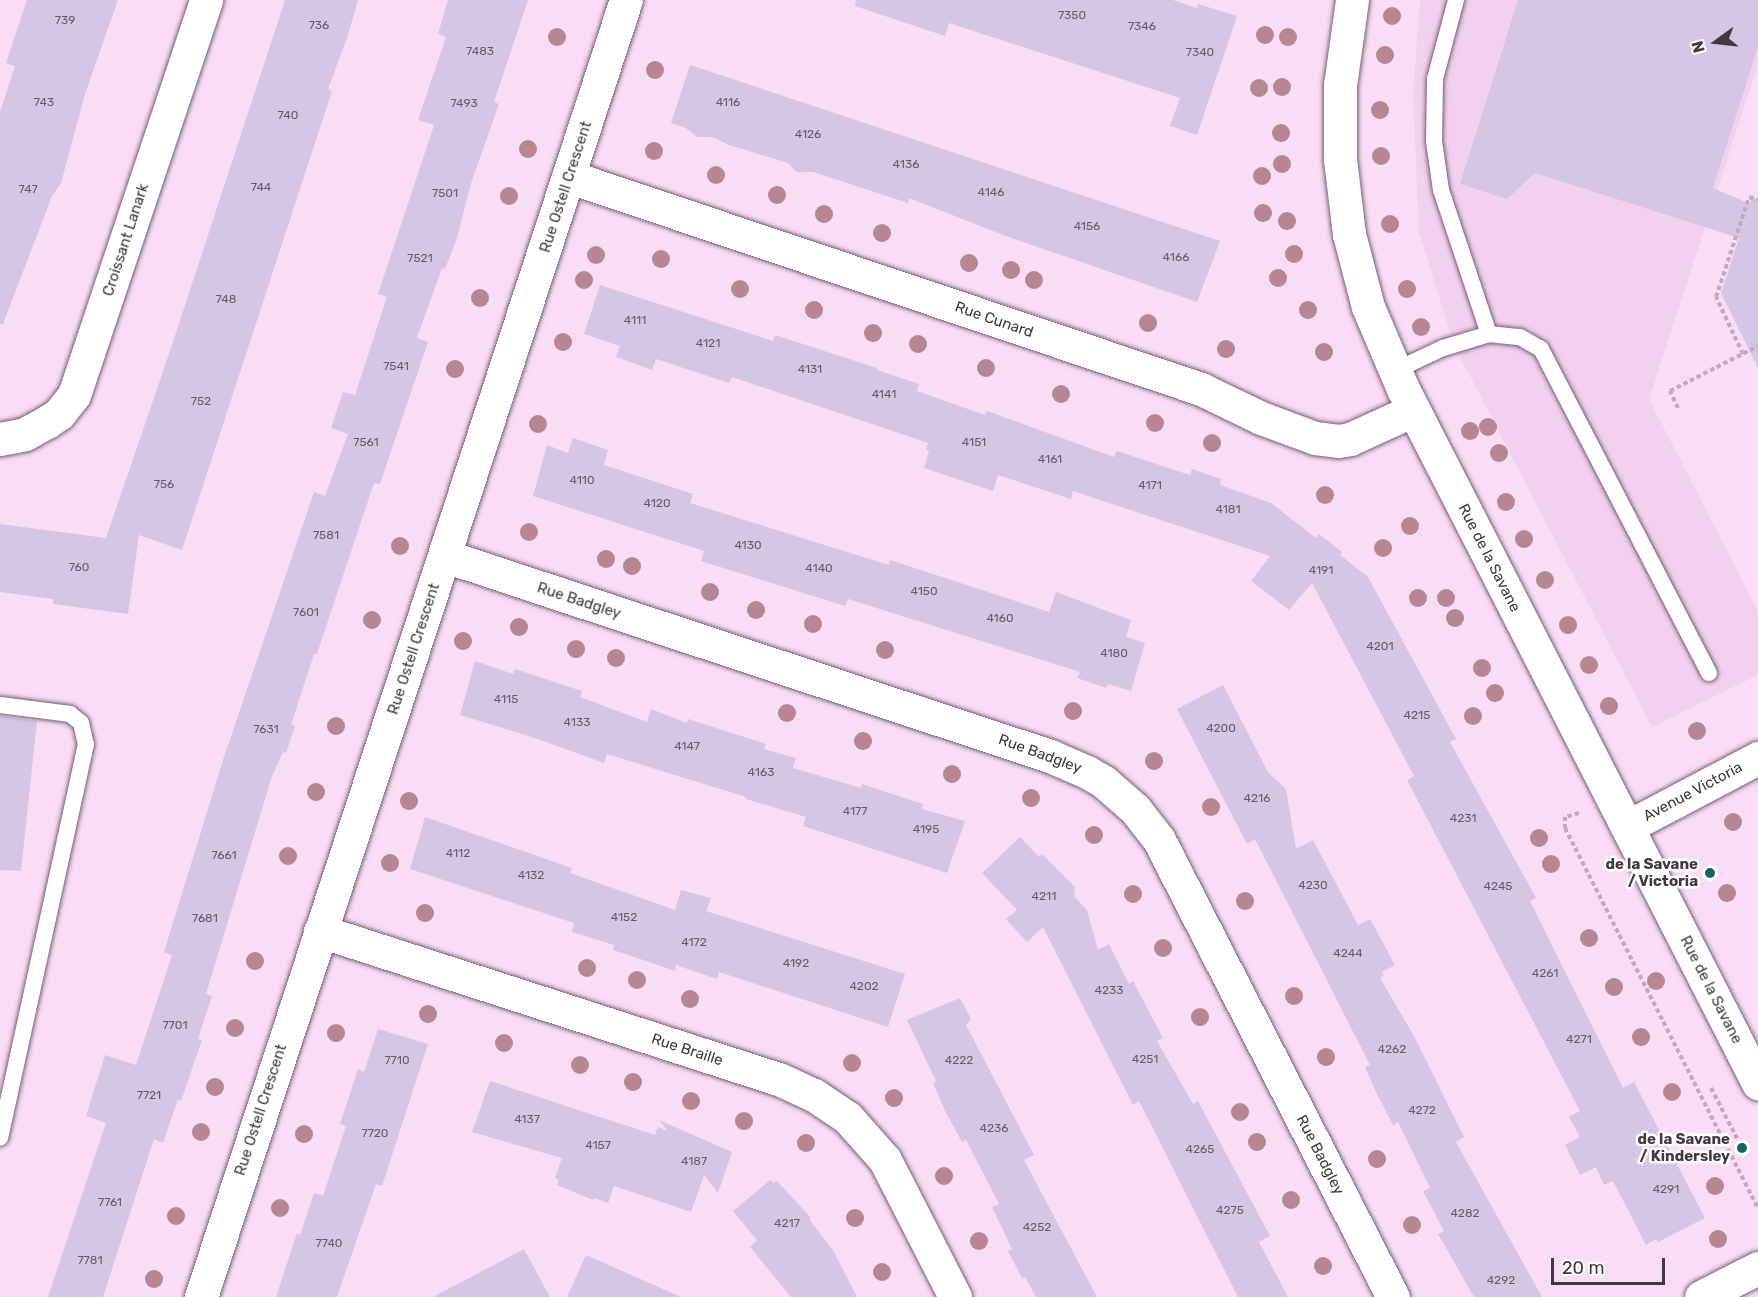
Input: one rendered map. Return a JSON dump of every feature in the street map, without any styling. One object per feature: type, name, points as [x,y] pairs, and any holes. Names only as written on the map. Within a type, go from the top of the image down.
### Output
[{"type":"street","name":"Croissant Lanark","points":[[0,439],[25,434],[47,422],[59,414],[74,395],[206,0]]},
{"type":"street","name":"Rue Ostell Crescent","points":[[201,1297],[570,177],[626,0]]},
{"type":"street","name":"Rue de la Savane","points":[[1352,0],[1340,85],[1342,184],[1354,260],[1368,307],[1394,371],[1758,1083]]},
{"type":"street","name":"Rue Cunard","points":[[570,177],[1201,389],[1262,418],[1315,438],[1350,439],[1414,410]]},
{"type":"street","name":"Rue Badgley","points":[[445,556],[1050,756],[1069,763],[1104,782],[1135,809],[1160,840],[1393,1297]]},
{"type":"street","name":"Avenue Victoria","points":[[1627,827],[1758,758]]},
{"type":"street","name":"Rue Braille","points":[[320,931],[780,1079],[814,1095],[847,1117],[885,1160],[955,1297]]},
{"type":"street","points":[[1701,1297],[1758,1268]]},
{"type":"lane","points":[[1456,0],[1436,79],[1434,141],[1441,190],[1489,334]]},
{"type":"lane","points":[[1394,371],[1443,348],[1489,334],[1520,337],[1541,349],[1709,673]]},
{"type":"lane","points":[[0,705],[70,714],[81,723],[86,744],[0,1138]]},
{"type":"path","points":[[1743,354],[1716,297],[1749,197],[1758,200]]},
{"type":"path","points":[[1678,408],[1670,391],[1758,346]]},
{"type":"path","points":[[1575,812],[1565,817],[1565,828],[1758,1208]]},
{"type":"path","points":[[1711,1088],[1742,1148]]},
{"type":"shaded area","points":[[1420,0],[1758,0],[1758,65],[1649,399],[1758,611],[1758,675],[1652,727],[1454,345],[1419,232],[1413,95]]},
{"type":"building","points":[[27,0],[118,0],[85,94],[61,183],[52,196],[3,324],[0,324],[0,112],[15,66],[6,63]]},
{"type":"building","points":[[285,0],[358,0],[328,89],[332,91],[182,550],[139,535],[128,614],[53,604],[53,599],[0,592],[0,524],[106,538]]},
{"type":"building","points":[[448,0],[528,0],[494,102],[499,104],[471,183],[457,238],[445,269],[442,268],[417,338],[428,342],[380,484],[374,483],[317,654],[314,654],[291,725],[295,726],[286,753],[283,752],[272,776],[206,994],[212,996],[198,1039],[202,1040],[181,1101],[178,1099],[163,1143],[154,1139],[103,1297],[48,1297],[106,1123],[86,1116],[105,1055],[136,1065],[172,955],[164,952],[223,760],[314,492],[325,496],[348,434],[331,428],[343,392],[355,395],[387,297],[378,294],[434,125],[418,120],[446,37],[438,34]]},
{"type":"building","points":[[856,0],[1173,0],[1197,8],[1198,4],[1237,16],[1197,135],[1170,126],[1180,98],[949,23],[945,36],[855,6]]},
{"type":"building","points":[[1518,0],[1758,0],[1758,47],[1713,188],[1750,204],[1752,198],[1758,199],[1758,368],[1721,293],[1739,238],[1535,173],[1507,199],[1460,184]]},
{"type":"building","points":[[690,65],[1220,241],[1197,302],[1003,235],[909,198],[908,203],[813,172],[797,172],[788,163],[729,145],[713,137],[697,137],[686,128],[671,123]]},
{"type":"building","points":[[600,285],[773,341],[775,335],[877,368],[877,370],[919,384],[917,391],[985,415],[987,411],[1114,457],[1117,451],[1190,475],[1192,469],[1221,479],[1220,485],[1271,503],[1316,538],[1319,534],[1342,552],[1340,555],[1368,577],[1456,739],[1450,742],[1536,898],[1530,901],[1623,1088],[1634,1082],[1705,1218],[1658,1242],[1656,1239],[1646,1245],[1613,1181],[1604,1185],[1596,1167],[1580,1175],[1565,1145],[1580,1137],[1569,1117],[1580,1111],[1407,780],[1414,776],[1312,583],[1289,610],[1251,581],[1270,556],[1073,491],[1071,499],[998,475],[993,491],[924,468],[929,451],[926,450],[928,443],[732,377],[729,383],[656,359],[652,370],[616,357],[620,346],[584,334]]},
{"type":"building","points":[[573,438],[608,450],[604,465],[693,494],[690,503],[889,565],[890,560],[1049,612],[1056,592],[1131,620],[1126,637],[1145,643],[1131,691],[1108,684],[1106,688],[1077,678],[1080,672],[848,599],[845,606],[701,561],[704,551],[533,496],[547,445],[568,453]]},
{"type":"building","points":[[475,661],[513,674],[515,669],[582,691],[580,697],[647,722],[651,709],[687,723],[688,719],[766,744],[764,749],[796,758],[793,768],[861,788],[862,784],[923,804],[922,809],[965,821],[947,873],[803,826],[806,817],[746,799],[746,797],[607,754],[604,763],[532,737],[460,715]]},
{"type":"building","points":[[1223,685],[1268,772],[1286,789],[1296,849],[1313,840],[1358,925],[1370,919],[1395,965],[1382,972],[1384,975],[1380,978],[1414,1036],[1464,1137],[1456,1142],[1542,1297],[1474,1297],[1438,1234],[1444,1231],[1423,1191],[1430,1188],[1398,1122],[1393,1125],[1376,1092],[1365,1067],[1370,1065],[1255,839],[1247,844],[1177,709]]},
{"type":"building","points":[[0,716],[37,721],[21,871],[0,870]]},
{"type":"building","points":[[425,817],[572,868],[570,873],[675,910],[681,890],[711,898],[706,911],[905,974],[888,1027],[719,972],[717,979],[676,965],[675,971],[613,950],[614,945],[572,932],[574,923],[410,869]]},
{"type":"building","points":[[1020,837],[1039,857],[1042,854],[1075,887],[1074,896],[1087,910],[1098,950],[1109,944],[1129,984],[1133,981],[1163,1038],[1157,1041],[1193,1104],[1198,1101],[1270,1236],[1259,1242],[1288,1297],[1238,1297],[1139,1101],[1133,1105],[1043,927],[1027,942],[1006,919],[1017,910],[982,873]]},
{"type":"building","points":[[960,998],[971,1019],[966,1025],[1034,1155],[1024,1160],[1097,1297],[1036,1297],[1025,1277],[1022,1278],[1008,1251],[1012,1249],[992,1207],[999,1204],[966,1140],[962,1142],[946,1113],[933,1083],[936,1081],[907,1020]]},
{"type":"building","points":[[378,1029],[428,1044],[382,1186],[376,1184],[337,1297],[276,1297],[297,1233],[300,1235],[314,1193],[323,1196],[346,1126],[340,1124],[358,1069],[364,1072]]},
{"type":"building","points":[[490,1081],[655,1135],[658,1127],[668,1131],[659,1120],[732,1152],[718,1193],[704,1175],[691,1212],[614,1186],[608,1203],[594,1198],[593,1200],[557,1185],[559,1180],[555,1178],[562,1158],[472,1132]]},
{"type":"building","points":[[770,1180],[774,1183],[776,1180],[811,1218],[809,1219],[834,1252],[857,1297],[791,1297],[750,1247],[757,1240],[733,1211]]},
{"type":"building","points":[[524,1249],[550,1297],[433,1297]]},
{"type":"building","points":[[586,1255],[681,1297],[567,1297]]},
{"type":"place","name":"de la Savane / Victoria","points":[[1710,873]]},
{"type":"place","name":"de la Savane / Kindersley","points":[[1742,1148]]}]
